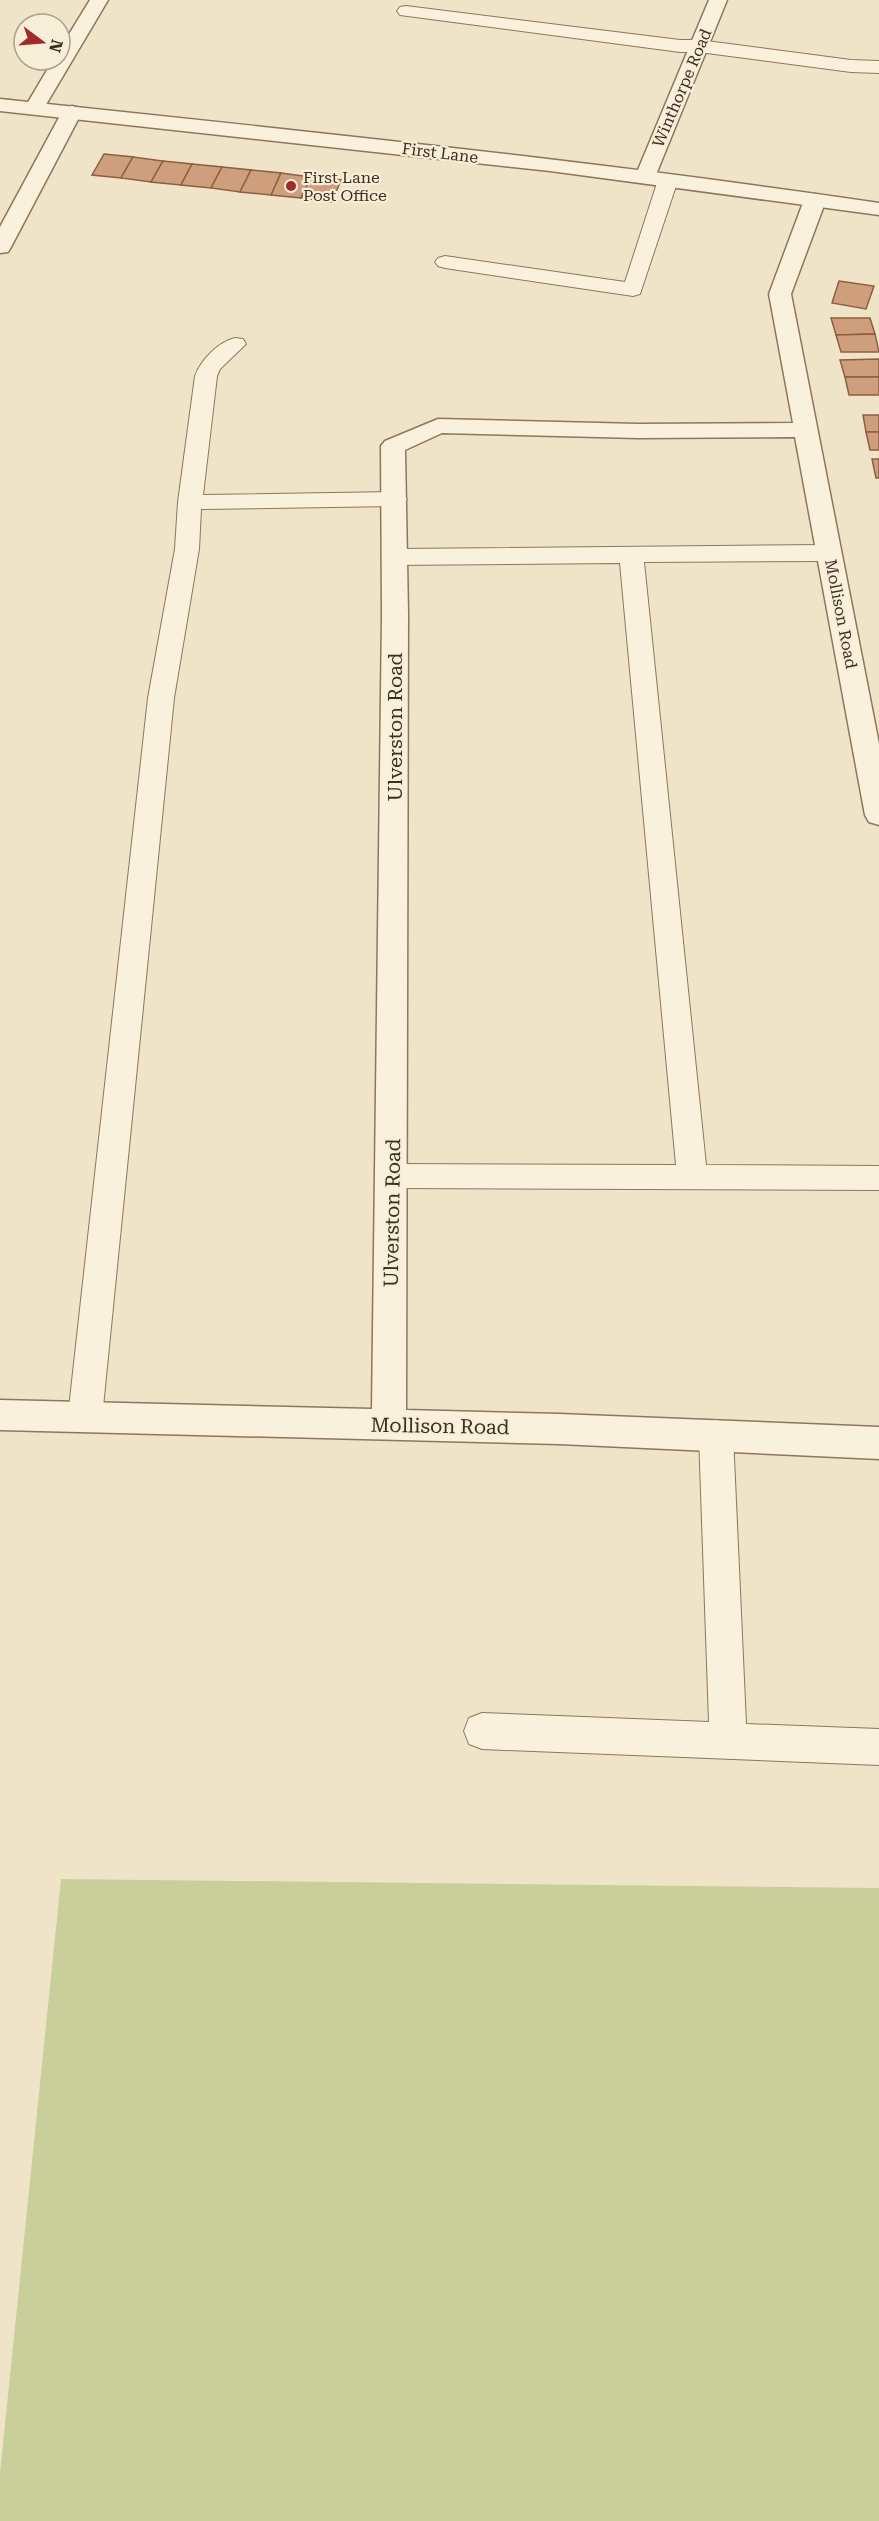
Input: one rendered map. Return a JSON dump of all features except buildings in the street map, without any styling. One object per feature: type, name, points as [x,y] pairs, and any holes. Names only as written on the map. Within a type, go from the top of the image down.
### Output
[{"type":"street","points":[[34,109],[99,0]]},
{"type":"street","name":"Winthorpe Road","points":[[645,177],[718,0]]},
{"type":"street","name":"First Lane","points":[[0,105],[281,134],[645,177],[879,209]]},
{"type":"street","points":[[0,246],[72,112]]},
{"type":"street","name":"Mollison Road","points":[[814,200],[780,294],[879,815]]},
{"type":"street","name":"Ulverston Road","points":[[389,1425],[393,1176],[395,556],[393,446],[438,426],[638,431],[804,422]]},
{"type":"street","name":"Mollison Road","points":[[0,1415],[389,1425],[879,1443]]},
{"type":"lane","points":[[406,11],[680,46],[699,46],[851,66],[879,67]]},
{"type":"lane","points":[[445,262],[633,290],[668,180]]},
{"type":"lane","points":[[85,1417],[161,698],[187,549],[190,502],[206,376],[210,366],[235,344]]},
{"type":"lane","points":[[190,502],[394,498]]},
{"type":"lane","points":[[395,556],[829,553]]},
{"type":"lane","points":[[631,555],[692,1178]]},
{"type":"lane","points":[[393,1176],[879,1178]]},
{"type":"lane","points":[[716,1436],[728,1741]]},
{"type":"lane","points":[[482,1731],[879,1747]]},
{"type":"green space","points":[[61,1879],[879,1888],[879,2521],[0,2521],[0,2473]]},
{"type":"place","name":"First Lane Post Office","points":[[291,186]]}]
